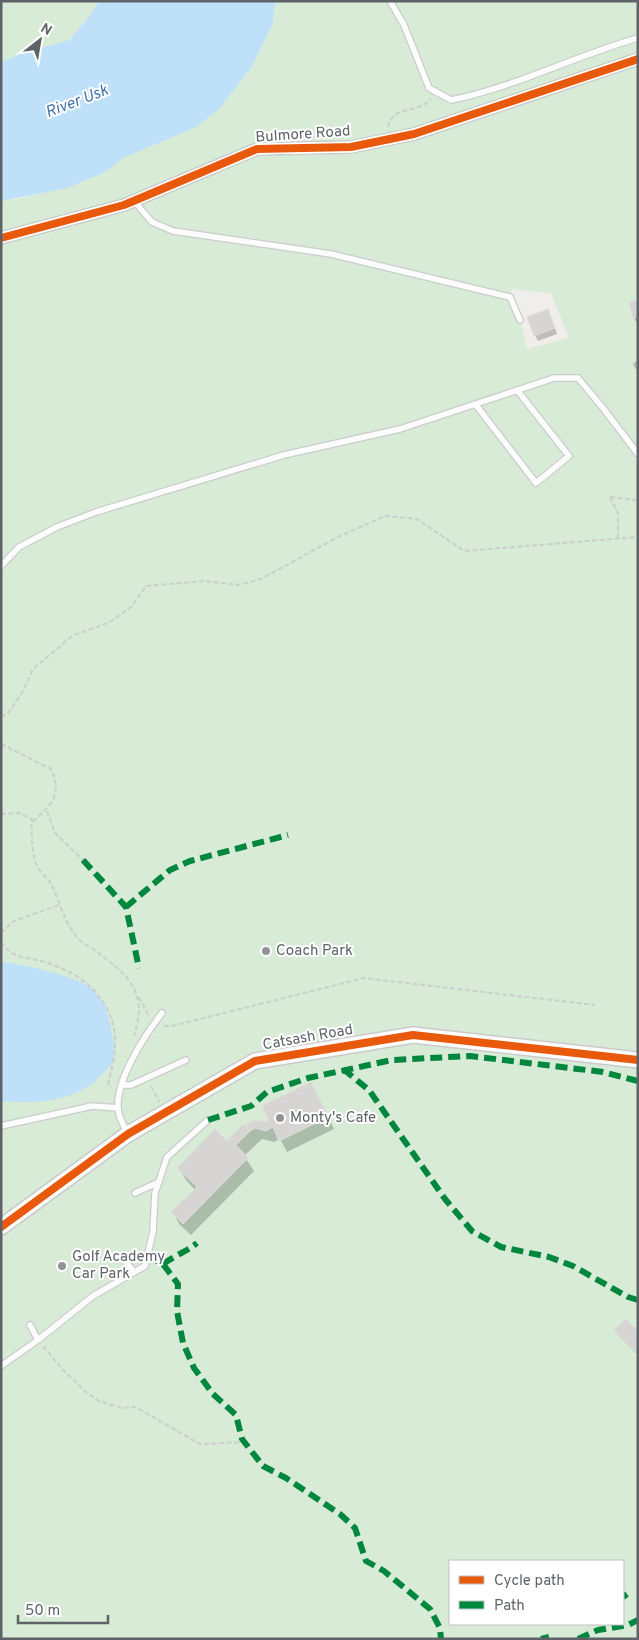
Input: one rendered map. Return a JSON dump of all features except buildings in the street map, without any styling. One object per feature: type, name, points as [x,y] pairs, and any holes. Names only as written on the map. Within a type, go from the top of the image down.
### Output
[{"type":"street","name":"Bulmore Road","points":[[1,238],[134,201],[257,150],[351,147],[414,134],[638,59]]},
{"type":"street","name":"Catsash Road","points":[[1,1227],[128,1134],[255,1061],[413,1034],[638,1060]]},
{"type":"lane","points":[[390,1],[404,25],[429,88],[451,100],[487,93],[607,47],[638,38]]},
{"type":"lane","points":[[134,201],[152,222],[173,231],[331,254],[510,297],[520,320]]},
{"type":"lane","points":[[1,566],[19,547],[57,527],[96,512],[284,455],[400,429],[554,378],[578,378],[638,454]]},
{"type":"lane","points":[[476,404],[536,483],[569,456],[517,390]]},
{"type":"lane","points":[[128,1134],[118,1108],[120,1092],[142,1039],[162,1013]]},
{"type":"lane","points":[[122,1085],[131,1084],[186,1060]]},
{"type":"lane","points":[[1,1126],[92,1106],[118,1108]]},
{"type":"lane","points":[[1,1366],[38,1340],[93,1296],[145,1266],[153,1232],[155,1193],[167,1158],[208,1120]]},
{"type":"lane","points":[[135,1193],[158,1182]]},
{"type":"lane","points":[[124,1258],[134,1272]]},
{"type":"lane","points":[[30,1325],[38,1340]]},
{"type":"path","points":[[388,139],[391,116],[396,113],[418,109],[436,93]]},
{"type":"path","points":[[618,539],[618,514],[610,497],[638,500]]},
{"type":"path","points":[[1,717],[8,712],[22,693],[33,668],[72,636],[110,622],[131,607],[146,586],[205,581],[238,585],[262,579],[338,537],[385,516],[417,520],[464,551],[638,537]]},
{"type":"path","points":[[1,744],[51,769],[57,782],[56,792],[48,810],[32,824]]},
{"type":"path","points":[[48,810],[55,833],[83,860]]},
{"type":"path","points":[[1,814],[19,813],[32,819],[36,864],[41,874],[49,881],[59,905],[80,940],[109,962],[134,986],[147,1014],[162,1026],[172,1026],[364,978],[595,1005]]},
{"type":"path","points":[[1,933],[14,922],[32,913],[59,905]]},
{"type":"path","points":[[1,942],[7,950],[19,958],[62,968],[82,978],[98,992],[111,1022],[115,1041],[114,1062],[108,1085],[120,1092]]},
{"type":"path","points":[[134,1056],[129,1047],[139,1020],[139,997]]},
{"type":"path","points":[[146,1077],[165,1113]]},
{"type":"path","points":[[38,1340],[63,1370],[86,1393],[99,1401],[122,1408],[136,1408],[200,1444],[244,1442]]},
{"type":"green space","points":[[1,1],[99,1],[70,40],[29,51],[1,62]]},
{"type":"green space","points":[[275,1],[638,1],[638,1639],[1,1639],[1,201],[24,198],[107,171],[123,158],[220,108],[251,68],[273,23]],"holes":[[[512,289],[551,293],[569,338],[527,349],[520,320],[510,297]]]},
{"type":"water","name":"River Usk","points":[[99,1],[275,1],[273,23],[251,68],[220,108],[196,127],[123,158],[107,171],[68,188],[1,201],[1,62],[29,51],[70,40]]},
{"type":"water","points":[[1,962],[63,975],[85,984],[100,998],[109,1018],[113,1040],[113,1060],[111,1065],[94,1082],[83,1090],[57,1099],[43,1101],[1,1101]]},
{"type":"marked path","points":[[126,907],[170,870],[190,861],[288,835]]},
{"type":"marked path","points":[[83,860],[126,907],[139,968]]},
{"type":"marked path","points":[[208,1120],[251,1106],[267,1092],[308,1078],[392,1060],[470,1056],[603,1072],[638,1081]]},
{"type":"marked path","points":[[343,1069],[369,1090],[445,1199],[472,1231],[501,1247],[549,1257],[573,1266],[628,1297],[638,1300]]},
{"type":"marked path","points":[[163,1264],[197,1243]]},
{"type":"marked path","points":[[147,1256],[163,1264],[178,1284],[177,1311],[183,1343],[194,1368],[213,1394],[236,1415],[242,1439],[263,1466],[286,1478],[340,1514],[355,1528],[366,1561],[384,1571],[430,1609],[440,1628],[441,1639]]},
{"type":"marked path","points":[[578,1639],[598,1630],[628,1625],[638,1620]]},
{"type":"marked path","points":[[541,1639],[549,1637]]},
{"type":"cycle path","points":[[1,238],[124,205],[257,149],[351,147],[414,134],[638,59]]},
{"type":"cycle path","points":[[1,1227],[128,1134],[255,1061],[413,1035],[638,1060]]},
{"type":"place","name":"Coach Park","points":[[266,951]]},
{"type":"place","name":"Monty's Cafe","points":[[280,1118]]},
{"type":"place","name":"Golf Academy Car Park","points":[[62,1266]]}]
